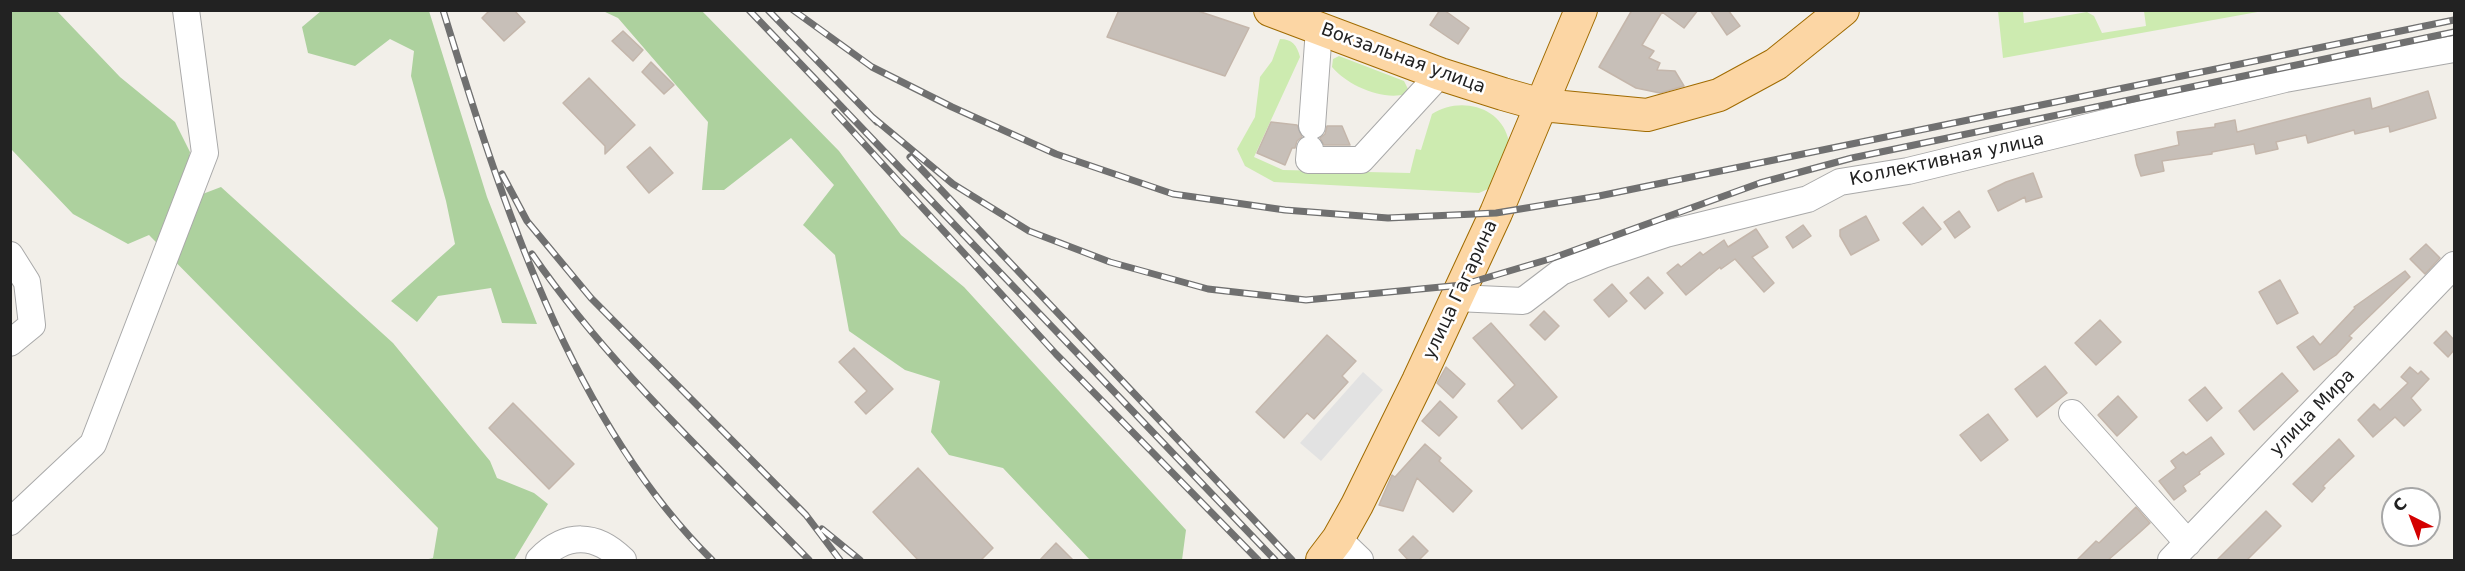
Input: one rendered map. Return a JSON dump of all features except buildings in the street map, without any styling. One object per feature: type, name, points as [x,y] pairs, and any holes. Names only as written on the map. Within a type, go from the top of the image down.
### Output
[{"type":"main road","name":"Вокзальная улица","points":[[1270,10],[1440,74],[1542,105],[1647,115],[1719,95],[1776,64],[1843,10]]},
{"type":"main road","name":"улица Гагарина","points":[[1330,550],[1357,506],[1418,381],[1496,213],[1581,10]]},
{"type":"street","points":[[10,522],[93,444],[205,153],[186,10]]},
{"type":"street","points":[[1319,29],[1309,160],[1360,160],[1440,74]]},
{"type":"street","name":"Коллективная улица","points":[[1456,298],[1523,301],[1561,272],[1603,255],[1666,234],[1808,199],[1840,182],[1908,171],[2285,79],[2454,49]]},
{"type":"street","points":[[10,255],[27,282],[32,325],[10,343]]},
{"type":"street","name":"улица Мира","points":[[2179,552],[2454,265]]},
{"type":"street","points":[[2072,413],[2179,552]]},
{"type":"street","points":[[539,561],[549,550],[567,541],[589,539],[602,544],[623,561]]},
{"type":"street","points":[[1330,550],[1360,561]]},
{"type":"green space","points":[[11,11],[57,11],[120,77],[175,122],[190,152],[186,179],[200,195],[221,187],[393,343],[490,461],[497,478],[534,493],[548,504],[514,560],[424,560],[433,558],[438,528],[149,235],[128,244],[73,214],[11,149]]},
{"type":"green space","points":[[321,11],[429,11],[487,197],[537,324],[502,323],[491,288],[438,296],[417,322],[391,301],[455,244],[446,201],[411,76],[414,51],[390,39],[355,66],[308,53],[302,27]]},
{"type":"green space","points":[[603,11],[702,11],[839,151],[901,235],[964,287],[1186,530],[1182,560],[1090,560],[1003,468],[949,455],[931,432],[940,381],[905,370],[849,331],[835,255],[803,225],[834,185],[791,138],[724,190],[702,190],[708,122],[618,18]]},
{"type":"green space","points":[[1998,11],[2023,11],[2024,23],[2087,12],[2094,16],[2102,33],[2146,26],[2144,11],[2263,11],[2003,58]]},
{"type":"green space","points":[[1280,39],[1288,40],[1293,44],[1300,57],[1254,157],[1283,170],[1410,173],[1416,149],[1421,150],[1432,114],[1442,109],[1465,105],[1487,111],[1503,127],[1508,138],[1509,150],[1499,184],[1479,193],[1274,182],[1245,166],[1237,149],[1255,117],[1260,77],[1272,61]]},
{"type":"green space","points":[[1339,56],[1404,81],[1408,89],[1406,94],[1397,96],[1376,93],[1347,80],[1332,67],[1333,59]]},
{"type":"shaded area","points":[[1363,372],[1383,390],[1321,461],[1300,443]]},
{"type":"railway","points":[[443,10],[489,156],[516,230],[546,303],[579,373],[618,441],[662,503],[712,560]]},
{"type":"railway","points":[[749,10],[1275,560]]},
{"type":"railway","points":[[768,10],[877,122]]},
{"type":"railway","points":[[793,10],[872,67],[952,107],[1056,154],[1173,194],[1285,210],[1388,218],[1496,213],[1599,196],[2454,20]]},
{"type":"railway","points":[[871,116],[953,184],[1029,231],[1110,262],[1208,289],[1306,300],[1462,285],[1553,258],[1760,183],[1852,158],[2454,32]]},
{"type":"railway","points":[[835,112],[1056,354],[1258,560]]},
{"type":"railway","points":[[910,157],[1292,560]]},
{"type":"railway","points":[[502,174],[527,221],[591,298],[806,515],[840,560]]},
{"type":"railway","points":[[532,254],[562,296],[629,375],[809,560]]},
{"type":"railway","points":[[822,529],[860,560]]}]
